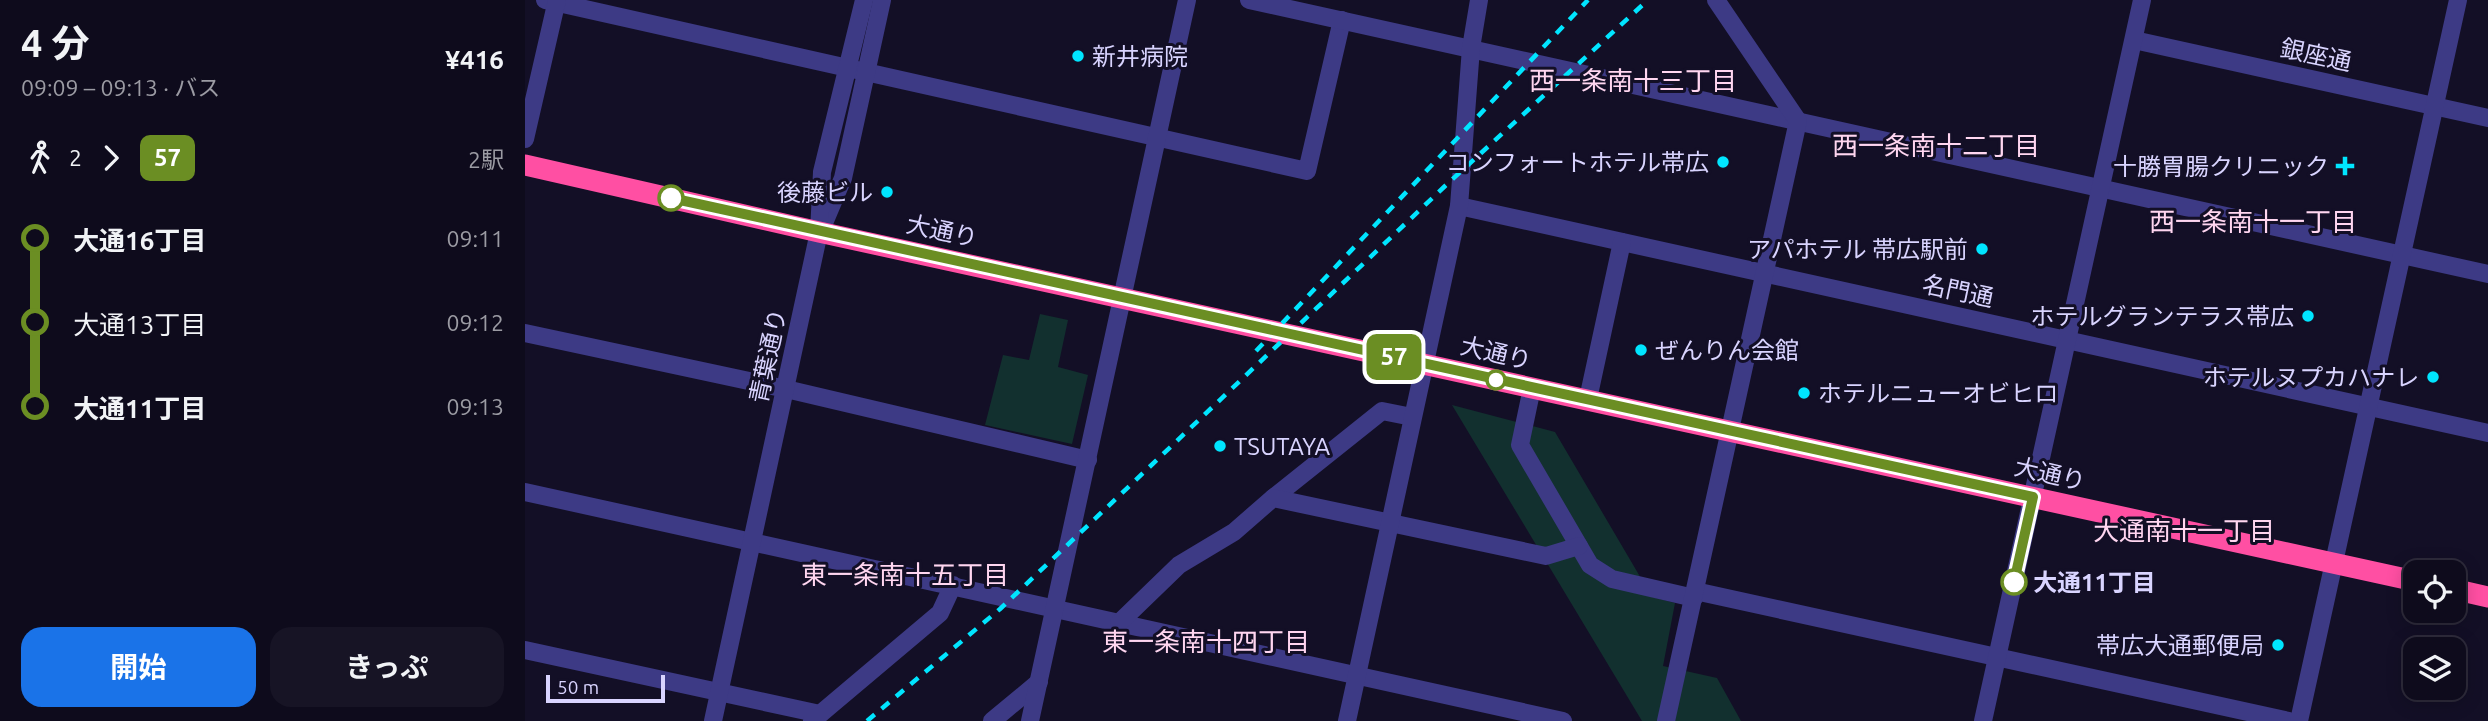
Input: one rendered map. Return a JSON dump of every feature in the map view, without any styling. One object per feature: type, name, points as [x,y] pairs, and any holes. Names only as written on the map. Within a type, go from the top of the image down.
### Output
[{"type":"highway","name":"大通り","points":[[525,165],[2403,579]]},
{"type":"highway","points":[[2466,592],[2488,597]]},
{"type":"street","name":"青葉通り","points":[[713,721],[820,232],[822,172],[857,72],[864,0]]},
{"type":"street","points":[[857,72],[882,0]]},
{"type":"street","points":[[1030,721],[1187,0]]},
{"type":"street","points":[[1249,0],[2488,274]]},
{"type":"street","points":[[1347,721],[1459,206],[1471,48],[1479,0]]},
{"type":"street","points":[[1667,721],[1798,121],[1716,0]]},
{"type":"street","points":[[1983,721],[2142,0]]},
{"type":"street","points":[[2299,721],[2458,0]]},
{"type":"street","points":[[525,139],[553,1],[857,72],[1307,171],[1342,20]]},
{"type":"street","name":"銀座通","points":[[2134,40],[2488,118]]},
{"type":"street","name":"名門通","points":[[1459,206],[2488,433]]},
{"type":"street","points":[[1588,400],[1622,242]]},
{"type":"street","points":[[525,333],[786,389],[1088,460]]},
{"type":"street","points":[[1532,388],[1520,445],[1590,565],[1612,579],[1997,657],[2289,721]]},
{"type":"street","points":[[1119,623],[1178,565],[1234,532],[1382,411],[1412,417]]},
{"type":"street","points":[[525,492],[753,540],[1563,721]]},
{"type":"street","points":[[1273,498],[1546,556],[1579,547]]},
{"type":"street","points":[[525,650],[719,693],[816,718],[940,613],[953,585]]},
{"type":"street","points":[[992,721],[1039,682]]},
{"type":"green space","points":[[1040,314],[1068,320],[1058,367],[1088,375],[1072,444],[985,425],[1003,355],[1029,360]]},
{"type":"green space","points":[[1452,405],[1555,432],[1652,597],[1675,603],[1663,666],[1717,678],[1741,721],[1642,721]]},
{"type":"railway","points":[[1256,351],[1588,0]]},
{"type":"railway","points":[[867,721],[1000,609],[1444,187],[1648,0]]},
{"type":"bus line","name":"57","points":[[671,198],[2033,497],[2014,582]]},
{"type":"place","name":"新井病院","points":[[1078,56]]},
{"type":"place","name":"コンフォートホテル帯広","points":[[1723,162]]},
{"type":"place","name":"十勝胃腸クリニック","points":[[2345,166]]},
{"type":"place","name":"後藤ビル","points":[[887,192]]},
{"type":"place","name":"アパホテル 帯広駅前","points":[[1982,249]]},
{"type":"place","name":"ホテルグランテラス帯広","points":[[2308,316]]},
{"type":"place","name":"ぜんりん会館","points":[[1641,350]]},
{"type":"place","name":"ホテルヌプカハナレ","points":[[2433,377]]},
{"type":"place","name":"ホテルニューオビヒロ","points":[[1804,393]]},
{"type":"place","name":"TSUTAYA","points":[[1220,446]]},
{"type":"place","name":"大通11丁目","points":[[2014,582]]},
{"type":"place","name":"帯広大通郵便局","points":[[2278,645]]},
{"type":"district","name":"西一条南十三丁目","points":[[1633,80]]},
{"type":"district","name":"西一条南十二丁目","points":[[1936,145]]},
{"type":"district","name":"西一条南十一丁目","points":[[2253,221]]},
{"type":"district","name":"大通南十一丁目","points":[[2184,530]]},
{"type":"district","name":"東一条南十五丁目","points":[[905,574]]},
{"type":"district","name":"東一条南十四丁目","points":[[1206,641]]}]
